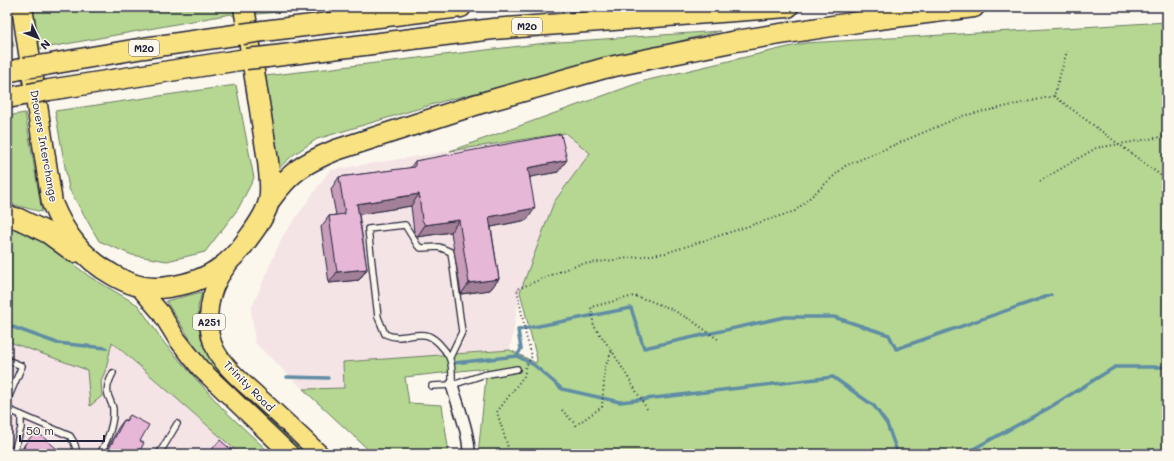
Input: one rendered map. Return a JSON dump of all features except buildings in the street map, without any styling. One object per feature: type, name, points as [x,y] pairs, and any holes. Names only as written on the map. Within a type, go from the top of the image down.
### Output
[{"type":"highway","name":"Drovers Interchange","points":[[22,7],[52,203],[59,220],[68,234],[90,260],[119,279],[138,286],[156,288],[194,282],[208,276],[231,260],[254,231],[270,200],[268,161],[244,7]]},
{"type":"highway","name":"M20","points":[[16,70],[144,48],[263,31],[460,7]]},
{"type":"highway","name":"M20","points":[[7,98],[267,56],[492,28],[788,7]]},
{"type":"highway","points":[[270,200],[282,183],[294,172],[315,159],[336,150],[478,104],[605,68],[736,41],[871,20],[974,7]]},
{"type":"highway","points":[[7,216],[19,219],[48,233],[75,252],[90,260]]},
{"type":"main road","name":"Trinity Road","points":[[231,260],[218,280],[209,310],[210,335],[216,350],[224,362],[240,379],[320,454]]},
{"type":"main road","name":"Trinity Road","points":[[138,286],[161,313],[204,373],[290,454]]},
{"type":"street","points":[[452,385],[465,429],[469,446],[469,454]]},
{"type":"lane","points":[[450,357],[462,332],[452,252],[439,247],[421,248],[418,246],[405,225],[368,229],[378,316],[385,334],[391,337],[425,334],[436,340],[450,357],[452,385]]},
{"type":"lane","points":[[7,360],[22,366],[7,401]]},
{"type":"lane","points":[[432,386],[452,385],[483,375],[517,369]]},
{"type":"lane","points":[[100,454],[106,442],[113,408],[107,394],[107,385],[113,373]]},
{"type":"lane","points":[[7,409],[70,436],[75,443],[77,450],[76,454]]},
{"type":"lane","points":[[15,454],[15,448],[21,428],[21,415]]},
{"type":"lane","points":[[159,454],[177,424]]},
{"type":"path","points":[[1054,96],[1067,51]]},
{"type":"path","points":[[510,454],[497,412],[524,376],[525,367],[532,356],[526,336],[517,289],[576,265],[666,253],[795,211],[845,166],[962,116],[1054,96],[1167,180]]},
{"type":"path","points":[[1040,181],[1096,148],[1118,143],[1167,136]]},
{"type":"path","points":[[648,410],[612,350],[594,326],[591,308],[634,296],[671,309],[691,320],[718,340]]},
{"type":"path","points":[[562,410],[576,425],[602,407],[605,367],[612,350]]},
{"type":"shaded area","points":[[565,133],[590,153],[554,202],[520,292],[510,350],[343,362],[344,388],[303,389],[255,343],[251,309],[282,237],[330,170]]},
{"type":"shaded area","points":[[7,325],[112,342],[240,454],[7,454]]},
{"type":"green space","points":[[32,7],[234,7],[236,18],[231,14],[39,49],[32,16]]},
{"type":"green space","points":[[255,7],[331,7],[257,14]]},
{"type":"green space","points":[[1167,22],[1167,454],[478,454],[487,368],[405,377],[409,403],[442,405],[449,454],[373,454],[303,389],[344,388],[343,362],[510,350],[536,363],[537,359],[520,292],[554,202],[590,153],[565,133],[450,151],[644,81],[805,43]]},
{"type":"green space","points":[[7,26],[14,46],[7,48]]},
{"type":"green space","points":[[720,31],[444,101],[317,139],[293,155],[278,169],[265,76],[546,43]]},
{"type":"green space","points":[[236,85],[254,178],[238,209],[205,252],[167,261],[132,255],[99,241],[69,189],[55,111]]},
{"type":"green space","points":[[25,113],[42,212],[7,203],[7,116]]},
{"type":"green space","points":[[7,224],[36,236],[90,277],[138,305],[165,344],[223,409],[271,454],[240,454],[112,342],[106,369],[101,381],[102,396],[90,406],[87,370],[7,341],[9,336],[7,334]]},
{"type":"green space","points":[[202,292],[198,307],[200,333],[212,361],[229,380],[309,454],[300,454],[226,384],[199,353],[166,301]]},
{"type":"waterway","points":[[517,356],[521,349],[518,330],[631,308],[644,348],[785,317],[834,317],[889,335],[896,349],[1051,295]]},
{"type":"waterway","points":[[7,325],[57,343],[106,348]]},
{"type":"waterway","points":[[454,363],[517,356],[534,365],[562,389],[620,402],[833,377],[874,406],[887,424],[898,454]]},
{"type":"waterway","points":[[964,454],[1047,409],[1115,367],[1167,367]]},
{"type":"waterway","points":[[287,377],[328,378]]}]
